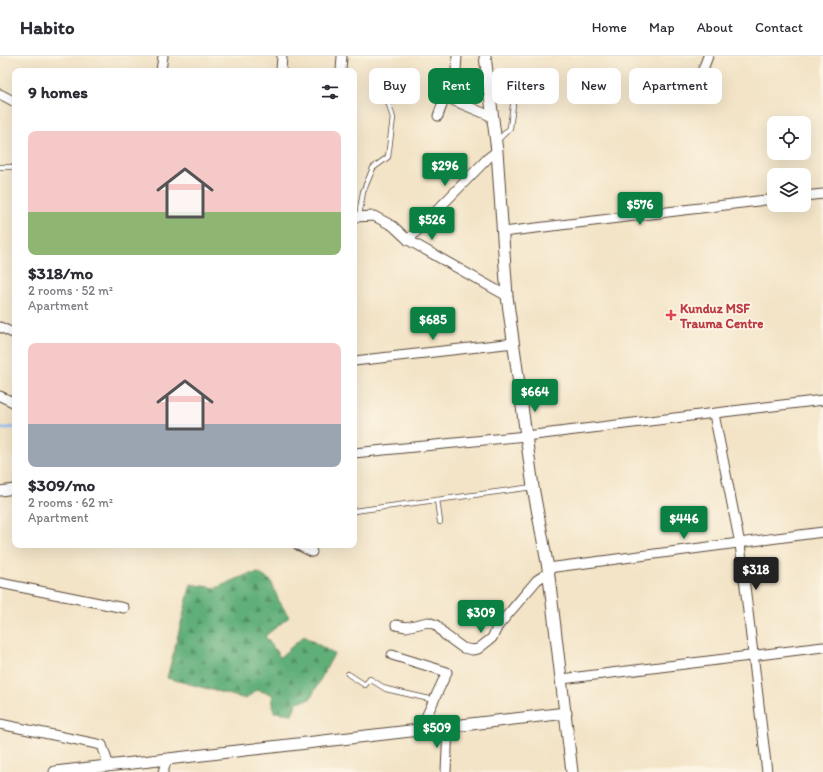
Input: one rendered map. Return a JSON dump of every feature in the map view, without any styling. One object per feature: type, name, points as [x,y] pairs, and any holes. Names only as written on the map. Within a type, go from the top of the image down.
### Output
[{"type":"street","points":[[161,68],[163,56]]},
{"type":"street","points":[[281,68],[282,56]]},
{"type":"street","points":[[341,68],[342,56]]},
{"type":"street","points":[[456,68],[457,56]]},
{"type":"street","points":[[486,56],[496,147],[507,296],[533,487],[548,570],[572,772]]},
{"type":"street","points":[[704,68],[708,56]]},
{"type":"street","points":[[0,94],[12,100]]},
{"type":"street","points":[[438,116],[442,104]]},
{"type":"street","points":[[463,104],[493,117]]},
{"type":"street","points":[[408,240],[488,158],[496,147]]},
{"type":"street","points":[[811,195],[823,194]]},
{"type":"street","points":[[503,232],[767,201]]},
{"type":"street","points":[[357,217],[374,216],[393,226],[408,240],[507,296]]},
{"type":"street","points":[[0,327],[12,333]]},
{"type":"street","points":[[357,361],[514,343]]},
{"type":"street","points":[[0,396],[12,402]]},
{"type":"street","points":[[357,453],[526,436],[823,400]]},
{"type":"street","points":[[714,414],[740,544],[767,772]]},
{"type":"street","points":[[0,491],[12,489]]},
{"type":"street","points":[[396,624],[406,627],[428,622],[436,624],[445,635],[463,648],[472,650],[478,649],[492,638],[498,626],[537,580],[548,570],[823,532]]},
{"type":"street","points":[[304,548],[312,552]]},
{"type":"street","points":[[0,583],[124,608]]},
{"type":"street","points":[[562,679],[823,647]]},
{"type":"street","points":[[392,655],[447,672],[420,730]]},
{"type":"street","points":[[55,772],[109,766],[126,768],[167,759],[566,714]]},
{"type":"street","points":[[0,724],[102,745],[109,766]]},
{"type":"street","points":[[446,772],[448,727]]},
{"type":"street","points":[[162,772],[167,759]]},
{"type":"lane","points":[[357,213],[363,192],[373,168],[388,158],[393,118],[389,104]]},
{"type":"lane","points":[[496,147],[510,128],[513,105]]},
{"type":"lane","points":[[0,167],[12,167]]},
{"type":"lane","points":[[357,511],[533,487]]},
{"type":"lane","points":[[437,500],[440,522]]},
{"type":"lane","points":[[348,674],[365,685],[370,679],[386,689],[434,700]]},
{"type":"green space","points":[[258,573],[271,581],[278,599],[289,617],[265,636],[280,657],[304,636],[334,654],[310,699],[297,702],[292,714],[274,712],[272,694],[256,690],[246,699],[167,678],[191,584],[216,588],[246,575]]},
{"type":"waterway","points":[[0,429],[12,427]]},
{"type":"place","name":"Kunduz MSF Trauma Centre","points":[[671,315]]}]
